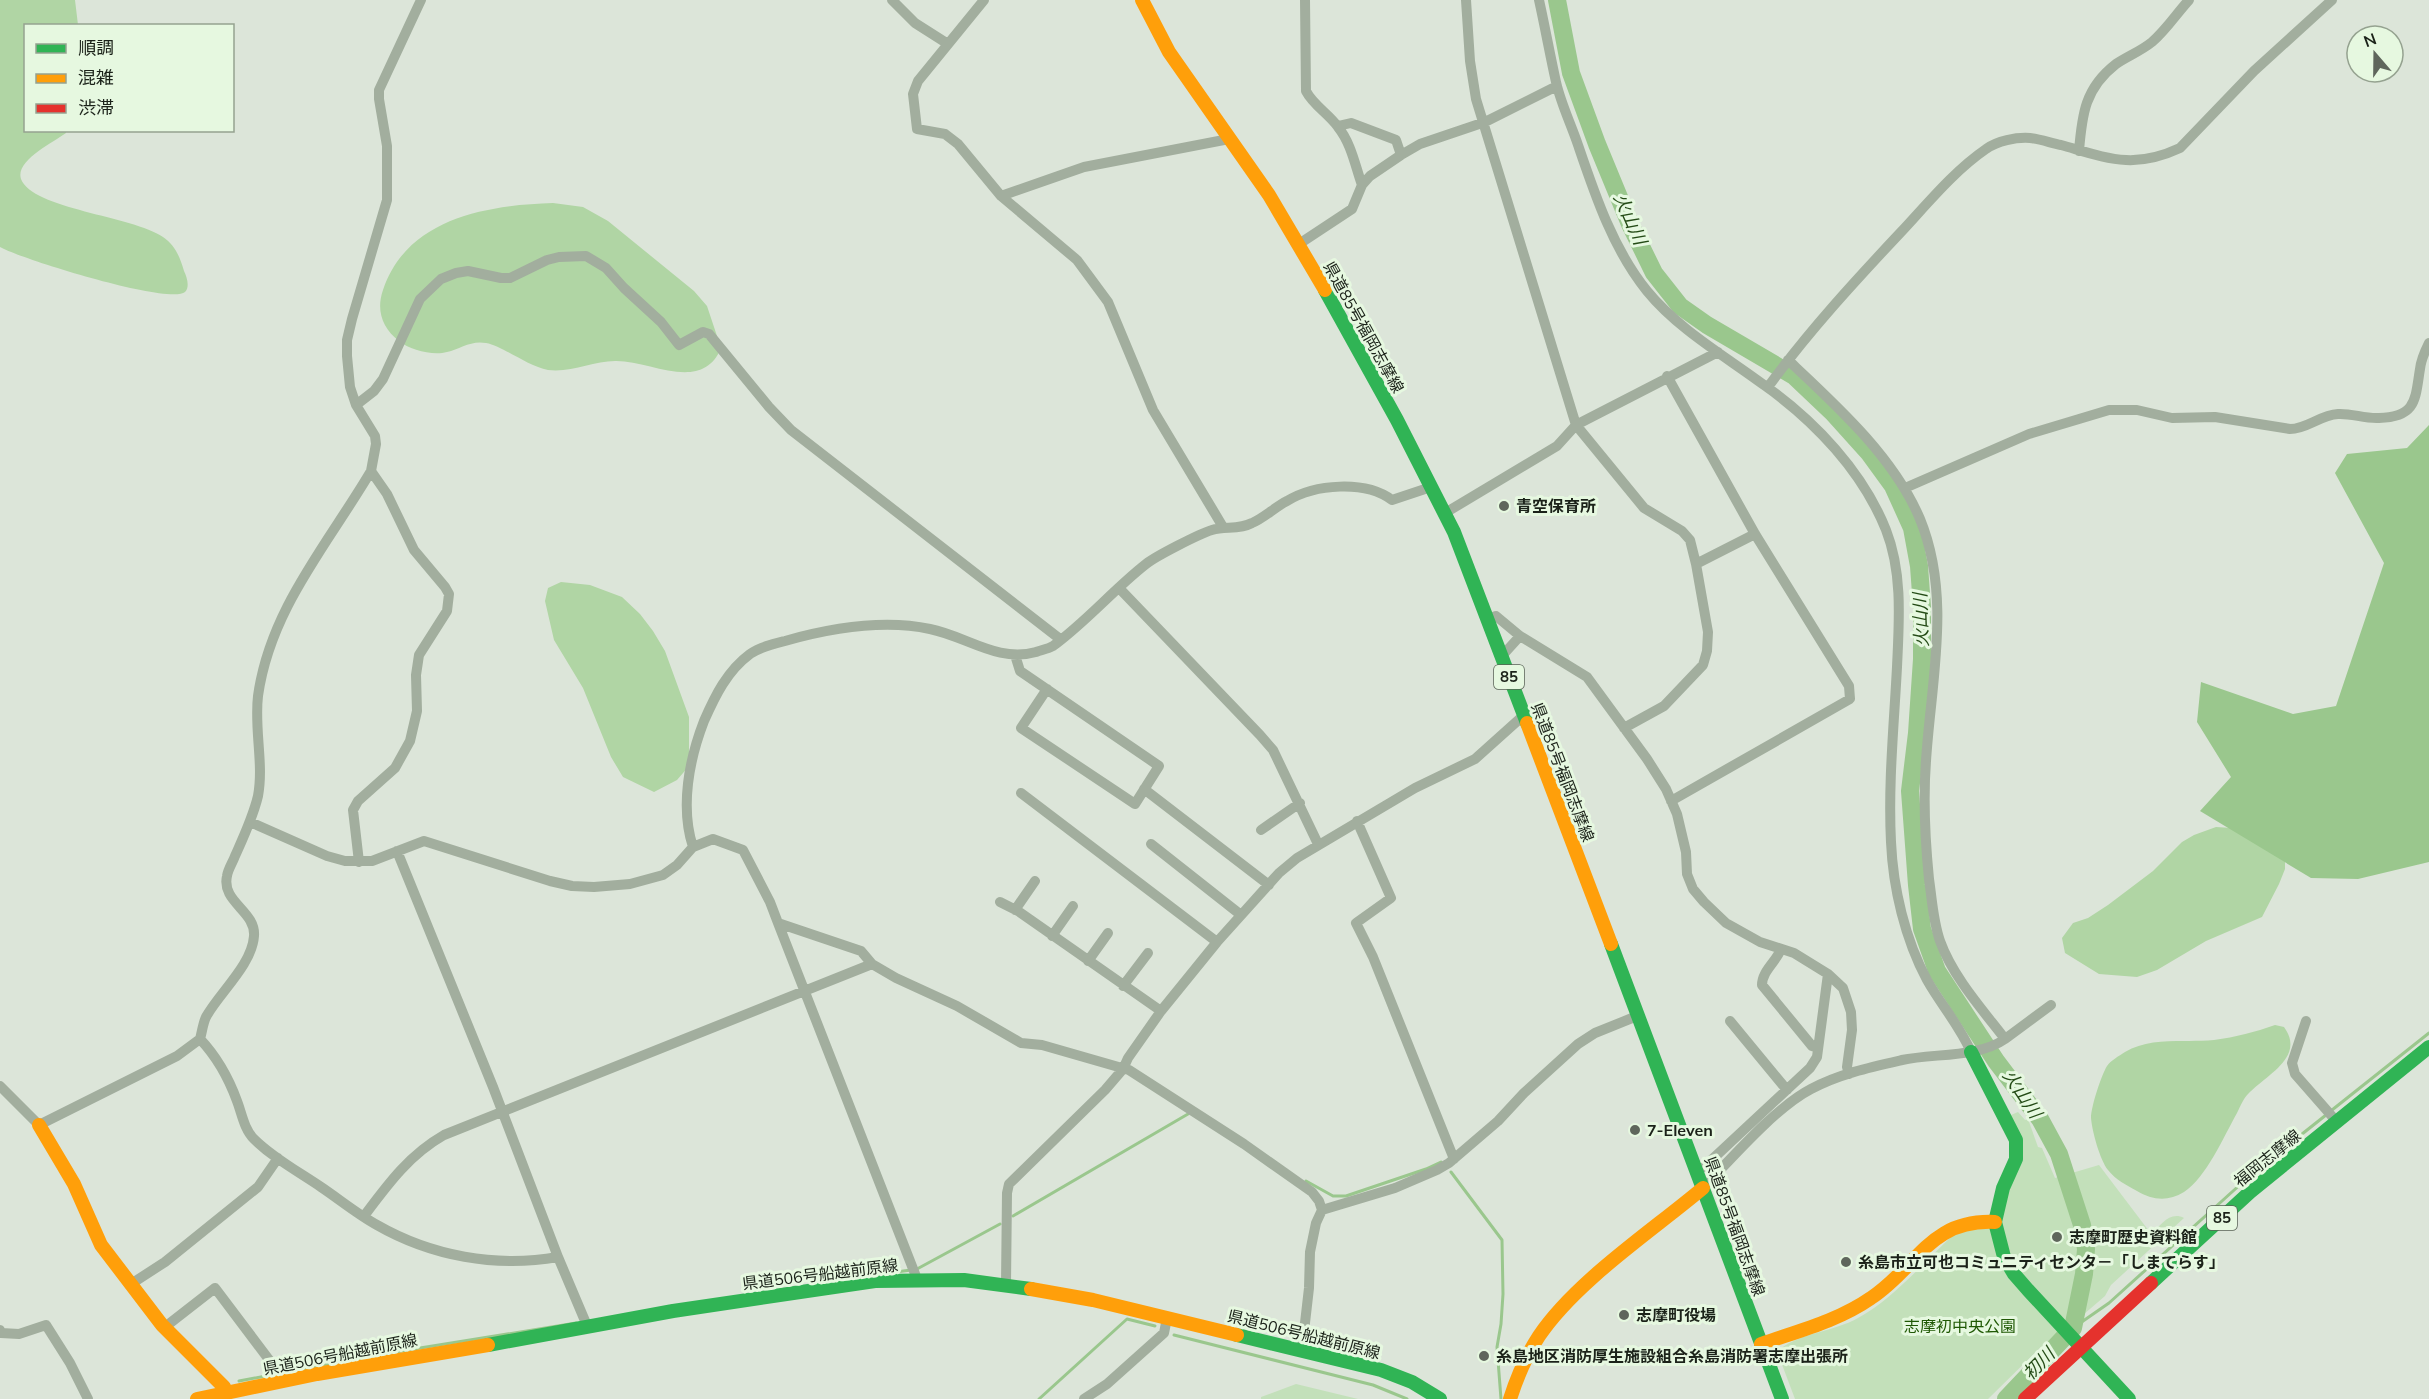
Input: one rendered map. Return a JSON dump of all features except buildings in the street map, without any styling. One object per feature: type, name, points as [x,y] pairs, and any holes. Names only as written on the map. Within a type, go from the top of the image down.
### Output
[{"type":"main road","name":"県道85号福岡志摩線","points":[[1142,0],[1169,52],[1269,195],[1299,244],[1445,513],[1697,1169],[1782,1399]]},
{"type":"main road","name":"福岡志摩線","points":[[2025,1399],[2250,1192],[2335,1120],[2429,1047]]},
{"type":"main road","points":[[1973,1051],[2016,1140],[2016,1159],[2002,1188],[1995,1222],[2004,1257],[2014,1274],[2129,1399]]},
{"type":"main road","points":[[39,1125],[74,1184],[101,1245],[165,1328],[224,1387],[229,1396]]},
{"type":"main road","points":[[1510,1399],[1529,1348],[1572,1295],[1703,1188]]},
{"type":"main road","points":[[1761,1344],[1831,1320],[1872,1298],[1944,1232],[1955,1225],[1969,1221],[1995,1222]]},
{"type":"main road","name":"県道506号船越前原線","points":[[197,1399],[229,1396],[422,1355],[588,1328],[673,1311],[875,1281],[917,1279],[1006,1284],[1093,1300],[1381,1370],[1412,1382],[1440,1399]]},
{"type":"street","points":[[3,1092],[39,1125],[177,1056],[200,1039],[206,1018],[238,972],[254,936],[253,925],[229,894],[226,886],[227,876],[250,822],[258,794],[257,711],[268,650],[283,611],[314,558],[371,471],[376,444],[375,436],[356,405],[348,373],[347,340],[387,200],[387,146],[378,99],[421,0]]},
{"type":"street","points":[[892,0],[915,23],[948,44]]},
{"type":"street","points":[[984,0],[918,81],[913,94],[917,129],[945,134],[958,144],[1001,196],[1077,260],[1102,293],[1117,322],[1157,417],[1222,527]]},
{"type":"street","points":[[1305,0],[1306,91],[1338,126],[1348,142],[1362,185]]},
{"type":"street","points":[[1466,0],[1470,61],[1476,99],[1485,122],[1576,425],[1644,508],[1682,531],[1690,540],[1696,564],[1708,632],[1707,651],[1703,665],[1664,706],[1624,728]]},
{"type":"street","points":[[1539,0],[1557,86],[1593,188],[1611,231],[1628,263],[1646,290],[1666,312],[1768,387],[1834,448],[1867,493],[1887,533],[1895,564],[1899,609],[1890,788],[1891,844],[1896,881],[1912,952],[1940,1001],[1973,1051]]},
{"type":"street","points":[[2079,151],[2086,100],[2095,86],[2117,63],[2154,40],[2189,0]]},
{"type":"street","points":[[1768,387],[1787,362],[1939,191],[1988,147],[2003,141],[2029,138],[2116,160],[2135,161],[2154,158],[2180,148],[2254,71],[2332,0]]},
{"type":"street","points":[[1299,244],[1352,209],[1362,185],[1370,176],[1401,155],[1420,144],[1485,122],[1557,86]]},
{"type":"street","points":[[1338,126],[1351,123],[1396,140],[1401,155]]},
{"type":"street","points":[[1001,196],[1084,167],[1229,139]]},
{"type":"street","points":[[356,405],[374,391],[383,379],[420,299],[441,279],[468,271],[510,278],[548,260],[559,257],[586,256],[606,268],[661,322],[679,345],[704,332],[710,334],[769,407],[791,430],[1060,639]]},
{"type":"street","points":[[1905,488],[2029,434],[2109,410],[2137,410],[2172,418],[2215,417],[2290,429],[2300,429],[2339,414],[2365,418],[2391,417],[2402,414],[2415,400],[2420,368],[2429,343]]},
{"type":"street","points":[[1445,513],[1557,446],[1576,425],[1667,376],[1718,352]]},
{"type":"street","points":[[1787,362],[1841,410],[1905,488],[1926,535],[1937,586],[1936,656],[1924,792],[1926,850],[1933,909],[1940,940],[1954,968],[2002,1041]]},
{"type":"street","points":[[1667,376],[1755,534],[1849,686],[1850,699],[1671,801]]},
{"type":"street","points":[[358,862],[353,810],[358,801],[395,768],[410,741],[417,711],[419,655],[449,603],[445,587],[408,540],[387,494],[371,471]]},
{"type":"street","points":[[693,847],[688,831],[688,781],[692,756],[720,686],[749,654],[759,649],[842,627],[884,626],[930,628],[995,652],[1025,655],[1052,647],[1148,562],[1210,530],[1222,527],[1238,528],[1252,524],[1288,500],[1308,492],[1353,486],[1384,494],[1392,500],[1431,487]]},
{"type":"street","points":[[1696,564],[1755,534]]},
{"type":"street","points":[[1119,588],[1273,750],[1318,844]]},
{"type":"street","points":[[1488,620],[1496,616],[1520,636],[1587,677],[1647,759],[1671,801],[1681,830],[1687,874],[1693,889],[1726,923],[1760,942],[1794,953],[1828,974],[1843,988],[1851,1012],[1852,1030],[1847,1067],[1849,1074]]},
{"type":"street","points":[[1501,657],[1520,636]]},
{"type":"street","points":[[1015,655],[1020,671],[1047,689],[1159,766],[1135,804],[1021,728],[1047,689]]},
{"type":"street","points":[[1006,1284],[1009,1184],[1098,1097],[1123,1069],[1128,1058],[1161,1011],[1240,915],[1297,858],[1414,788],[1475,759],[1524,715]]},
{"type":"street","points":[[1144,789],[1269,885]]},
{"type":"street","points":[[1021,793],[1217,942]]},
{"type":"street","points":[[1261,830],[1300,803]]},
{"type":"street","points":[[1357,821],[1391,898],[1356,923],[1373,957],[1454,1159]]},
{"type":"street","points":[[250,822],[327,856],[345,861],[372,861],[424,841],[572,886],[630,884],[663,875],[677,865],[693,847],[714,839],[743,850],[770,902],[917,1279]]},
{"type":"street","points":[[1151,844],[1240,915]]},
{"type":"street","points":[[396,850],[588,1328]]},
{"type":"street","points":[[1014,910],[1035,881]]},
{"type":"street","points":[[1000,902],[1161,1011]]},
{"type":"street","points":[[1052,936],[1073,906]]},
{"type":"street","points":[[778,923],[861,951],[872,964],[896,978],[957,1006],[1021,1043],[1042,1045],[1129,1070],[1312,1192],[1322,1210],[1316,1223],[1310,1252],[1309,1288],[1302,1349]]},
{"type":"street","points":[[1088,961],[1108,933]]},
{"type":"street","points":[[1781,949],[1778,957],[1762,977],[1762,985],[1812,1046],[1818,1048]]},
{"type":"street","points":[[1123,986],[1148,953]]},
{"type":"street","points":[[364,1216],[402,1167],[428,1144],[444,1135],[872,964]]},
{"type":"street","points":[[1697,1169],[1704,1167],[1810,1068],[1817,1057],[1828,974]]},
{"type":"street","points":[[1703,1188],[1783,1109],[1808,1090],[1833,1078],[1904,1060],[1973,1051],[2002,1041],[2051,1005]]},
{"type":"street","points":[[1322,1210],[1395,1188],[1437,1170],[1454,1159],[1498,1121],[1524,1093],[1578,1044],[1595,1033],[1637,1016]]},
{"type":"street","points":[[1730,1021],[1787,1090]]},
{"type":"street","points":[[2306,1021],[2292,1063],[2295,1074],[2335,1120]]},
{"type":"street","points":[[200,1039],[228,1079],[242,1118],[253,1137],[278,1158],[364,1216],[400,1237],[441,1251],[480,1260],[558,1257]]},
{"type":"street","points":[[131,1284],[165,1262],[258,1187],[278,1158]]},
{"type":"street","points":[[165,1328],[215,1288],[273,1365]]},
{"type":"street","points":[[1084,1399],[1107,1384],[1164,1333],[1167,1318]]},
{"type":"street","points":[[0,1330],[19,1334],[46,1325],[70,1363],[88,1399]]},
{"type":"green space","name":"志摩初中央公園","points":[[2018,1112],[2025,1120],[2028,1119],[2038,1147],[2042,1148],[2055,1178],[2099,1165],[2152,1235],[2162,1223],[2170,1218],[2179,1216],[2184,1218],[2111,1285],[2105,1296],[2054,1340],[2041,1347],[1988,1399],[1795,1399],[1778,1354],[1780,1349],[1798,1339],[1858,1318],[1895,1291],[1953,1235],[1962,1229],[1987,1226],[2021,1143],[2011,1115]]},
{"type":"green space","points":[[1296,1384],[1358,1399],[1261,1399],[1261,1397]]},
{"type":"shaded area","points":[[0,0],[75,0],[78,24],[24,24],[24,132],[66,133],[29,159],[21,172],[21,179],[29,189],[44,198],[130,223],[163,237],[174,248],[181,261],[188,282],[187,287],[185,292],[173,294],[125,287],[64,270],[0,247]]},
{"type":"shaded area","points":[[553,203],[583,207],[608,221],[694,291],[707,306],[721,348],[712,362],[701,369],[688,372],[615,361],[565,370],[548,370],[532,365],[493,345],[481,342],[441,353],[422,351],[404,344],[388,330],[382,318],[381,297],[394,266],[410,246],[430,231],[452,220],[477,212],[502,207]]},
{"type":"shaded area","points":[[2429,425],[2429,862],[2358,879],[2311,878],[2200,811],[2231,777],[2197,722],[2201,682],[2293,714],[2336,706],[2384,563],[2335,473],[2347,454],[2407,448]]},
{"type":"shaded area","points":[[561,582],[590,585],[622,597],[640,614],[665,651],[689,717],[689,766],[677,780],[654,792],[623,777],[611,757],[583,688],[554,640],[545,601],[548,588]]},
{"type":"shaded area","points":[[2216,827],[2232,828],[2285,858],[2285,869],[2262,917],[2206,941],[2157,970],[2137,977],[2099,974],[2065,953],[2062,938],[2073,923],[2088,918],[2108,905],[2153,871],[2182,842]]},
{"type":"shaded area","points":[[2275,1025],[2284,1027],[2290,1038],[2287,1056],[2281,1065],[2246,1096],[2214,1156],[2192,1186],[2172,1197],[2154,1198],[2129,1187],[2111,1174],[2099,1153],[2091,1118],[2099,1084],[2110,1062],[2135,1047],[2146,1044],[2214,1040]]},
{"type":"waterway","name":"火山川","points":[[1557,0],[1571,73],[1630,224],[1654,273],[1680,306],[1707,325],[1794,376],[1833,413],[1869,453],[1893,486],[1912,528],[1919,566],[1922,659],[1910,791],[1922,929],[1937,971],[1996,1061],[2040,1119],[2059,1154],[2082,1225],[2086,1249],[2084,1274],[2073,1328],[2006,1399]]},
{"type":"waterway","points":[[2332,1110],[2429,1033]]},
{"type":"waterway","points":[[1013,1216],[1188,1114]]},
{"type":"waterway","points":[[2073,1328],[2109,1303],[2253,1173],[2326,1115]]},
{"type":"waterway","points":[[1306,1181],[1333,1196],[1346,1196],[1441,1162]]},
{"type":"waterway","points":[[1451,1172],[1502,1240],[1503,1294],[1497,1347],[1501,1399]]},
{"type":"waterway","points":[[917,1269],[1000,1224]]},
{"type":"waterway","points":[[881,1274],[911,1270]]},
{"type":"waterway","points":[[1039,1399],[1127,1319],[1155,1326]]},
{"type":"waterway","points":[[239,1381],[389,1353],[576,1323]]},
{"type":"waterway","points":[[1174,1335],[1373,1385],[1407,1399]]},
{"type":"traffic: fast","points":[[1325,290],[1397,420],[1454,532],[1527,723]]},
{"type":"traffic: fast","points":[[1611,944],[1782,1399]]},
{"type":"traffic: fast","points":[[2151,1283],[2250,1192],[2429,1047]]},
{"type":"traffic: fast","points":[[1971,1052],[2016,1140],[2016,1159],[2003,1188],[1995,1222],[2004,1257],[2014,1274],[2028,1290],[2129,1399]]},
{"type":"traffic: fast","points":[[488,1345],[673,1311],[875,1281],[964,1280],[1031,1289]]},
{"type":"traffic: fast","points":[[1237,1335],[1381,1370],[1412,1382],[1440,1399]]},
{"type":"traffic: slow","points":[[1142,0],[1169,52],[1269,195],[1325,290]]},
{"type":"traffic: slow","points":[[1527,723],[1611,944]]},
{"type":"traffic: slow","points":[[39,1125],[74,1184],[101,1245],[162,1325],[224,1387],[226,1393]]},
{"type":"traffic: slow","points":[[1510,1399],[1530,1351],[1539,1336],[1573,1296],[1594,1276],[1703,1188]]},
{"type":"traffic: slow","points":[[1761,1344],[1818,1325],[1858,1306],[1887,1286],[1926,1247],[1954,1228],[1973,1223],[1995,1222]]},
{"type":"traffic: slow","points":[[1031,1289],[1093,1300],[1237,1335]]},
{"type":"traffic: slow","points":[[197,1399],[317,1374],[488,1345]]},
{"type":"traffic: jam","points":[[2025,1399],[2151,1283]]},
{"type":"place","name":"青空保育所","points":[[1504,506]]},
{"type":"place","name":"7-Eleven","points":[[1635,1130]]},
{"type":"place","name":"志摩町歴史資料館","points":[[2057,1237]]},
{"type":"place","name":"糸島市立可也コミュニティセンタ－「しまてらす」","points":[[1846,1262]]},
{"type":"place","name":"志摩町役場","points":[[1624,1315]]},
{"type":"place","name":"糸島地区消防厚生施設組合糸島消防署志摩出張所","points":[[1484,1356]]},
{"type":"water label","name":"初川","points":[[2039,1364]]}]
